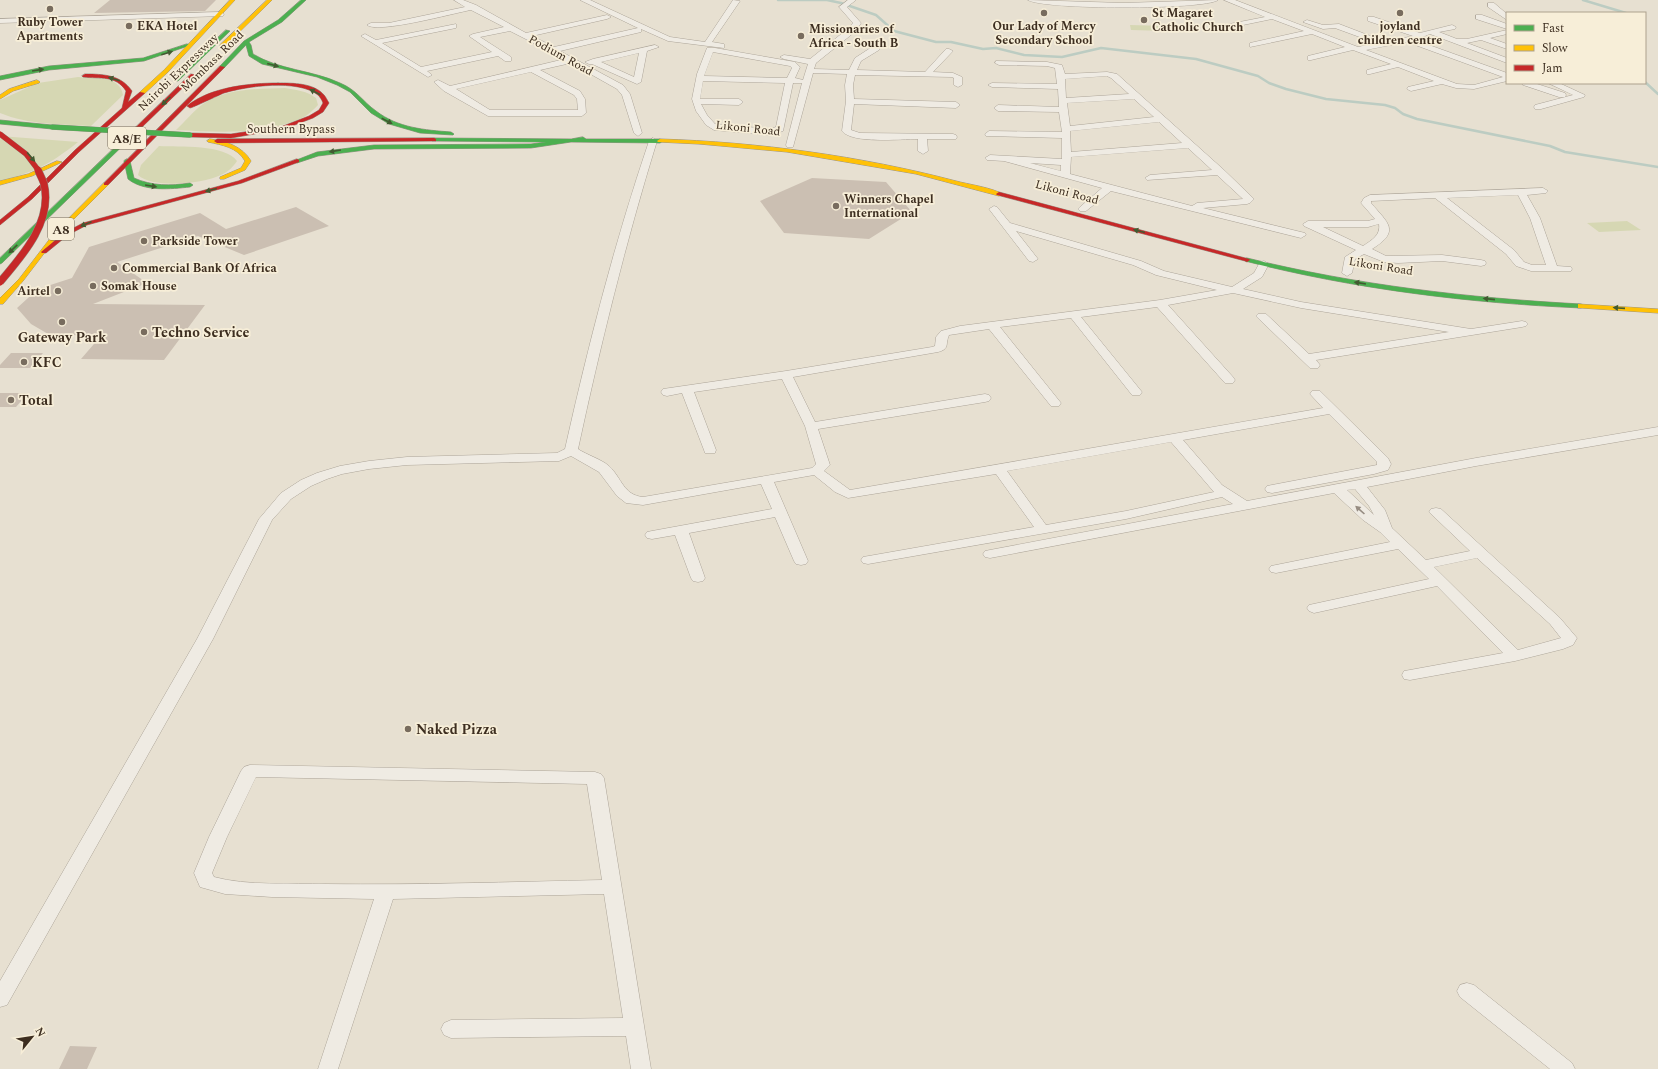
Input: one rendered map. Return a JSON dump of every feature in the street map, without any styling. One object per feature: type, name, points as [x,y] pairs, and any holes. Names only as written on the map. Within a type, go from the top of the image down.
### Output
[{"type":"main road","name":"Mombasa Road","points":[[77,151],[166,71],[233,0]]},
{"type":"main road","points":[[222,11],[238,4],[242,0]]},
{"type":"main road","name":"Nairobi Expressway","points":[[113,139],[260,0]]},
{"type":"main road","name":"Nairobi Expressway","points":[[0,262],[270,0]]},
{"type":"main road","name":"Mombasa Road","points":[[176,113],[246,42],[286,16],[304,0]]},
{"type":"main road","points":[[261,33],[283,6]]},
{"type":"main road","points":[[246,42],[249,45],[251,55],[264,63],[331,81],[349,90],[372,111],[387,122],[424,132],[467,135]]},
{"type":"main road","points":[[0,78],[49,68],[144,59],[192,44]]},
{"type":"main road","points":[[75,76],[109,77],[125,83],[129,91],[124,108]]},
{"type":"main road","points":[[0,97],[17,88],[47,80]]},
{"type":"main road","points":[[176,113],[213,95],[233,89],[263,85],[293,86],[313,90],[320,94],[326,103],[325,108],[321,112],[297,123],[229,136]]},
{"type":"main road","name":"A8","points":[[0,302],[21,280],[57,234],[176,113]]},
{"type":"main road","points":[[0,116],[38,126]]},
{"type":"main road","name":"Southern Bypass","points":[[0,122],[38,126],[50,131],[183,142],[583,139]]},
{"type":"main road","name":"Southern Bypass","points":[[0,130],[316,137],[467,135]]},
{"type":"main road","name":"Likoni Road","points":[[467,135],[638,133],[703,136],[788,148],[921,167],[1261,255],[1347,273],[1454,288],[1628,300]]},
{"type":"main road","points":[[0,134],[23,149],[34,160],[42,175],[46,205],[41,226],[31,244],[0,282]]},
{"type":"main road","points":[[44,252],[66,234],[85,224],[240,182],[317,154],[357,148],[531,146],[583,139]]},
{"type":"main road","name":"Likoni Road","points":[[583,139],[725,144],[788,148],[936,177],[1264,264],[1308,274],[1415,292],[1521,302],[1657,312]]},
{"type":"main road","points":[[128,161],[132,179],[142,185],[162,188],[198,184],[235,174],[243,169],[248,161],[246,156],[239,151],[217,141]]},
{"type":"main road","points":[[0,183],[25,177],[41,171],[77,151]]},
{"type":"main road","points":[[0,223],[30,198],[77,151]]},
{"type":"main road","points":[[35,212],[56,192]]},
{"type":"street","name":"Podium Road","points":[[458,0],[576,62],[624,91],[638,133]]},
{"type":"street","points":[[584,0],[666,38],[812,62]]},
{"type":"street","points":[[788,148],[812,62],[856,26],[856,20],[843,7],[852,0]]},
{"type":"street","points":[[1032,0],[1128,6],[1183,4],[1214,0]]},
{"type":"street","points":[[1228,0],[1398,65],[1462,87],[1474,88],[1506,77]]},
{"type":"street","points":[[707,44],[736,1]]},
{"type":"street","points":[[1253,2],[1307,22],[1323,27],[1337,27],[1386,45]]},
{"type":"street","points":[[1491,5],[1504,15]]},
{"type":"street","points":[[371,24],[389,24],[473,7]]},
{"type":"street","points":[[0,21],[222,11]]},
{"type":"street","points":[[1504,15],[1479,17],[1506,27]]},
{"type":"street","points":[[526,35],[606,17]]},
{"type":"street","points":[[1217,29],[1273,17]]},
{"type":"street","points":[[1371,19],[1421,36]]},
{"type":"street","points":[[441,20],[463,31],[508,59]]},
{"type":"street","points":[[1295,25],[1307,22]]},
{"type":"street","points":[[1311,58],[1355,48],[1386,45],[1452,27]]},
{"type":"street","points":[[375,42],[463,31],[512,28]]},
{"type":"street","points":[[553,50],[638,30]]},
{"type":"street","points":[[1253,45],[1312,32]]},
{"type":"street","points":[[1430,32],[1506,61]]},
{"type":"street","points":[[1456,41],[1465,42],[1506,32]]},
{"type":"street","points":[[365,36],[424,72],[498,54]]},
{"type":"street","points":[[1483,38],[1506,46]]},
{"type":"street","points":[[1408,40],[1506,77]]},
{"type":"street","points":[[447,89],[532,69],[576,62],[593,61],[655,47]]},
{"type":"street","points":[[876,47],[855,63],[850,73],[850,101],[846,132],[860,136],[954,137]]},
{"type":"street","points":[[593,61],[637,82],[644,49]]},
{"type":"street","points":[[715,50],[792,64],[796,67],[790,80],[780,129],[776,132],[714,127],[708,124],[696,101],[700,78],[709,51],[715,50]]},
{"type":"street","points":[[926,74],[949,51]]},
{"type":"street","points":[[999,63],[1051,64],[1059,68],[1062,78],[1061,87],[1066,132],[1065,176]]},
{"type":"street","points":[[1370,72],[1398,65]]},
{"type":"street","points":[[438,82],[447,89],[488,113],[582,113],[581,99],[577,93],[532,69]]},
{"type":"street","points":[[810,71],[956,75],[958,78],[958,85]]},
{"type":"street","points":[[1062,78],[1110,74],[1114,76],[1249,198],[1249,200],[1187,208]]},
{"type":"street","points":[[700,78],[807,81]]},
{"type":"street","points":[[1411,89],[1442,81]]},
{"type":"street","points":[[1533,84],[1570,98]]},
{"type":"street","points":[[1538,107],[1581,94],[1555,84]]},
{"type":"street","points":[[992,85],[1061,87]]},
{"type":"street","points":[[998,108],[1063,106],[1137,96]]},
{"type":"street","points":[[696,101],[739,102]]},
{"type":"street","points":[[708,124],[719,101]]},
{"type":"street","points":[[850,101],[956,104]]},
{"type":"street","points":[[989,134],[1066,132],[1163,119]]},
{"type":"street","points":[[922,137],[923,151]]},
{"type":"street","points":[[571,451],[585,387],[638,187],[653,141]]},
{"type":"street","points":[[990,158],[1066,158],[1191,145]]},
{"type":"street","points":[[1005,159],[1094,184],[1301,236]]},
{"type":"street","points":[[1150,178],[1221,172]]},
{"type":"street","points":[[1094,184],[1120,180]]},
{"type":"street","points":[[1083,209],[1109,187]]},
{"type":"street","points":[[1347,273],[1350,257],[1373,245],[1382,236],[1384,224],[1366,203],[1370,198],[1543,191]]},
{"type":"street","points":[[1521,192],[1535,218],[1553,269]]},
{"type":"street","points":[[1437,196],[1510,252],[1520,264],[1531,268],[1567,268]]},
{"type":"street","points":[[994,209],[1033,259]]},
{"type":"street","points":[[1226,217],[1244,214]]},
{"type":"street","points":[[1382,220],[1363,224],[1308,224],[1363,250],[1390,260],[1442,258],[1481,263]]},
{"type":"street","points":[[1007,225],[1137,263],[1160,273],[1301,305],[1470,332]]},
{"type":"street","points":[[667,392],[786,375],[934,350],[940,348],[942,337],[945,333],[960,329],[1160,303],[1234,290],[1258,275],[1264,264]]},
{"type":"street","points":[[1160,303],[1229,380]]},
{"type":"street","points":[[1074,315],[1136,392]]},
{"type":"street","points":[[1262,316],[1311,361],[1522,324]]},
{"type":"street","points":[[992,325],[1055,403]]},
{"type":"street","points":[[571,451],[604,469],[622,493],[631,500],[643,501],[816,471],[823,465],[811,426],[786,375]]},
{"type":"street","points":[[687,390],[710,450]]},
{"type":"street","points":[[1272,490],[1383,467],[1384,464],[1382,461],[1316,394]]},
{"type":"street","points":[[811,426],[984,398]]},
{"type":"street","points":[[816,471],[848,494],[1332,410]]},
{"type":"street","points":[[990,554],[1476,462],[1658,431]]},
{"type":"street","points":[[1174,438],[1217,491],[1228,509]]},
{"type":"street","points":[[0,999],[205,639],[266,519],[286,496],[306,483],[322,476],[340,470],[369,465],[407,461],[559,457],[571,451]]},
{"type":"street","points":[[999,469],[1042,529]]},
{"type":"street","points":[[766,480],[801,561]]},
{"type":"street","points":[[1358,484],[1376,505],[1385,529]]},
{"type":"street","points":[[1337,488],[1368,517],[1385,529],[1423,564],[1515,656]]},
{"type":"street","points":[[868,560],[1126,515],[1217,491],[1227,493],[1245,506]]},
{"type":"street","points":[[652,535],[681,531],[779,512]]},
{"type":"street","points":[[1410,675],[1515,656],[1563,644],[1568,641],[1569,638],[1555,621],[1436,512]]},
{"type":"street","points":[[681,531],[698,578]]},
{"type":"street","points":[[1276,569],[1400,544]]},
{"type":"street","points":[[1423,564],[1479,553]]},
{"type":"street","points":[[1314,608],[1440,581]]},
{"type":"street","points":[[613,887],[386,892],[272,890],[225,887],[207,882],[204,873],[218,837],[250,771],[595,778],[602,830],[613,887],[641,1069]]},
{"type":"street","points":[[328,1069],[386,892]]},
{"type":"street","points":[[1467,991],[1565,1069]]},
{"type":"street","points":[[451,1029],[634,1027]]},
{"type":"green space","points":[[1130,25],[1165,26],[1167,31],[1131,30]]},
{"type":"green space","points":[[78,77],[98,78],[112,81],[121,89],[123,95],[91,126],[33,122],[0,113],[0,100],[38,83]]},
{"type":"green space","points":[[285,88],[302,91],[309,94],[316,98],[318,105],[304,117],[289,123],[257,130],[224,132],[176,130],[203,104],[222,95],[243,90]]},
{"type":"green space","points":[[0,136],[78,142],[58,157],[41,167],[0,181]]},
{"type":"green space","points":[[159,146],[212,149],[223,152],[237,161],[232,167],[221,175],[202,181],[178,184],[155,182],[138,175],[141,165]]},
{"type":"green space","points":[[1627,221],[1641,230],[1599,232],[1587,223]]},
{"type":"building","points":[[110,0],[216,0],[205,11],[94,13]]},
{"type":"building","name":"Winners Chapel International","points":[[812,178],[886,182],[912,212],[869,239],[784,233],[760,201]]},
{"type":"building","points":[[296,207],[329,226],[244,255],[198,236],[117,262],[147,283],[93,304],[205,305],[164,360],[81,359],[100,337],[59,334],[55,338],[31,324],[17,308],[38,289],[72,278],[89,247],[200,213],[226,229]]},
{"type":"building","name":"KFC","points":[[11,353],[43,353],[30,368],[0,368],[0,365]]},
{"type":"building","name":"Total","points":[[0,393],[28,393],[16,407],[0,407]]},
{"type":"building","points":[[70,1046],[97,1047],[87,1069],[59,1069]]},
{"type":"waterway","points":[[778,0],[827,0],[841,3],[876,15],[894,31],[936,42],[951,42],[983,49],[996,48],[1024,55],[1062,57],[1101,48],[1196,59],[1258,76],[1269,83],[1286,89],[1326,99],[1385,105],[1395,108],[1403,114],[1417,119],[1550,146],[1565,152],[1658,167]]},
{"type":"waterway","points":[[1583,0],[1623,12]]},
{"type":"waterway","points":[[1646,83],[1658,94]]},
{"type":"traffic: fast","points":[[222,67],[246,42],[280,21],[304,0]]},
{"type":"traffic: fast","points":[[176,80],[228,31]]},
{"type":"traffic: fast","points":[[246,42],[249,45],[251,55],[264,63],[319,76],[339,84],[352,91],[373,112],[391,123],[420,131],[451,134]]},
{"type":"traffic: fast","points":[[0,78],[49,68],[144,59],[189,45]]},
{"type":"traffic: fast","points":[[0,122],[52,127]]},
{"type":"traffic: fast","points":[[52,127],[190,135]]},
{"type":"traffic: fast","points":[[0,262],[138,128]]},
{"type":"traffic: fast","points":[[297,161],[317,154],[374,147],[531,146],[583,139]]},
{"type":"traffic: fast","points":[[434,140],[660,141]]},
{"type":"traffic: fast","points":[[127,161],[131,179],[138,182],[152,186],[175,187],[190,185]]},
{"type":"traffic: fast","points":[[1247,260],[1317,276],[1389,287],[1490,299],[1581,306]]},
{"type":"traffic: slow","points":[[142,93],[166,71],[233,0]]},
{"type":"traffic: slow","points":[[222,46],[270,0]]},
{"type":"traffic: slow","points":[[0,97],[11,90],[37,82]]},
{"type":"traffic: slow","points":[[210,141],[232,146],[242,153],[248,161],[243,169],[222,178]]},
{"type":"traffic: slow","points":[[660,141],[699,142],[787,150],[916,172],[999,194]]},
{"type":"traffic: slow","points":[[0,183],[30,175],[59,162]]},
{"type":"traffic: slow","points":[[0,302],[21,280],[57,233],[106,184]]},
{"type":"traffic: slow","points":[[1581,306],[1658,311]]},
{"type":"traffic: jam","points":[[106,184],[222,67]]},
{"type":"traffic: jam","points":[[138,128],[193,75]]},
{"type":"traffic: jam","points":[[85,76],[104,76],[121,82],[129,91],[124,108]]},
{"type":"traffic: jam","points":[[190,106],[227,90],[266,84],[291,85],[313,90],[321,95],[326,103],[321,111],[311,117],[284,127],[231,136],[190,135]]},
{"type":"traffic: jam","points":[[0,223],[30,198],[77,151],[142,93]]},
{"type":"traffic: jam","points":[[0,134],[21,149],[35,163],[44,184],[45,200],[43,215],[30,244],[0,282]]},
{"type":"traffic: jam","points":[[217,141],[434,140]]},
{"type":"traffic: jam","points":[[44,252],[66,234],[85,224],[240,182],[297,161]]},
{"type":"traffic: jam","points":[[999,194],[1247,260]]},
{"type":"place","name":"Ruby Tower Apartments","points":[[50,9]]},
{"type":"place","name":"Our Lady of Mercy Secondary School","points":[[1044,13]]},
{"type":"place","name":"joyland children centre","points":[[1400,13]]},
{"type":"place","name":"St Magaret Catholic Church","points":[[1144,20]]},
{"type":"place","name":"EKA Hotel","points":[[129,26]]},
{"type":"place","name":"Missionaries of Africa - South B","points":[[801,36]]},
{"type":"place","name":"Winners Chapel International","points":[[836,206]]},
{"type":"place","name":"Parkside Tower","points":[[144,241]]},
{"type":"place","name":"Commercial Bank Of Africa","points":[[114,268]]},
{"type":"place","name":"Somak House","points":[[93,286]]},
{"type":"place","name":"Airtel","points":[[58,291]]},
{"type":"place","name":"Gateway Park","points":[[62,322]]},
{"type":"place","name":"Techno Service","points":[[144,332]]},
{"type":"place","name":"KFC","points":[[24,362]]},
{"type":"place","name":"Total","points":[[11,400]]},
{"type":"place","name":"Naked Pizza","points":[[408,729]]}]
